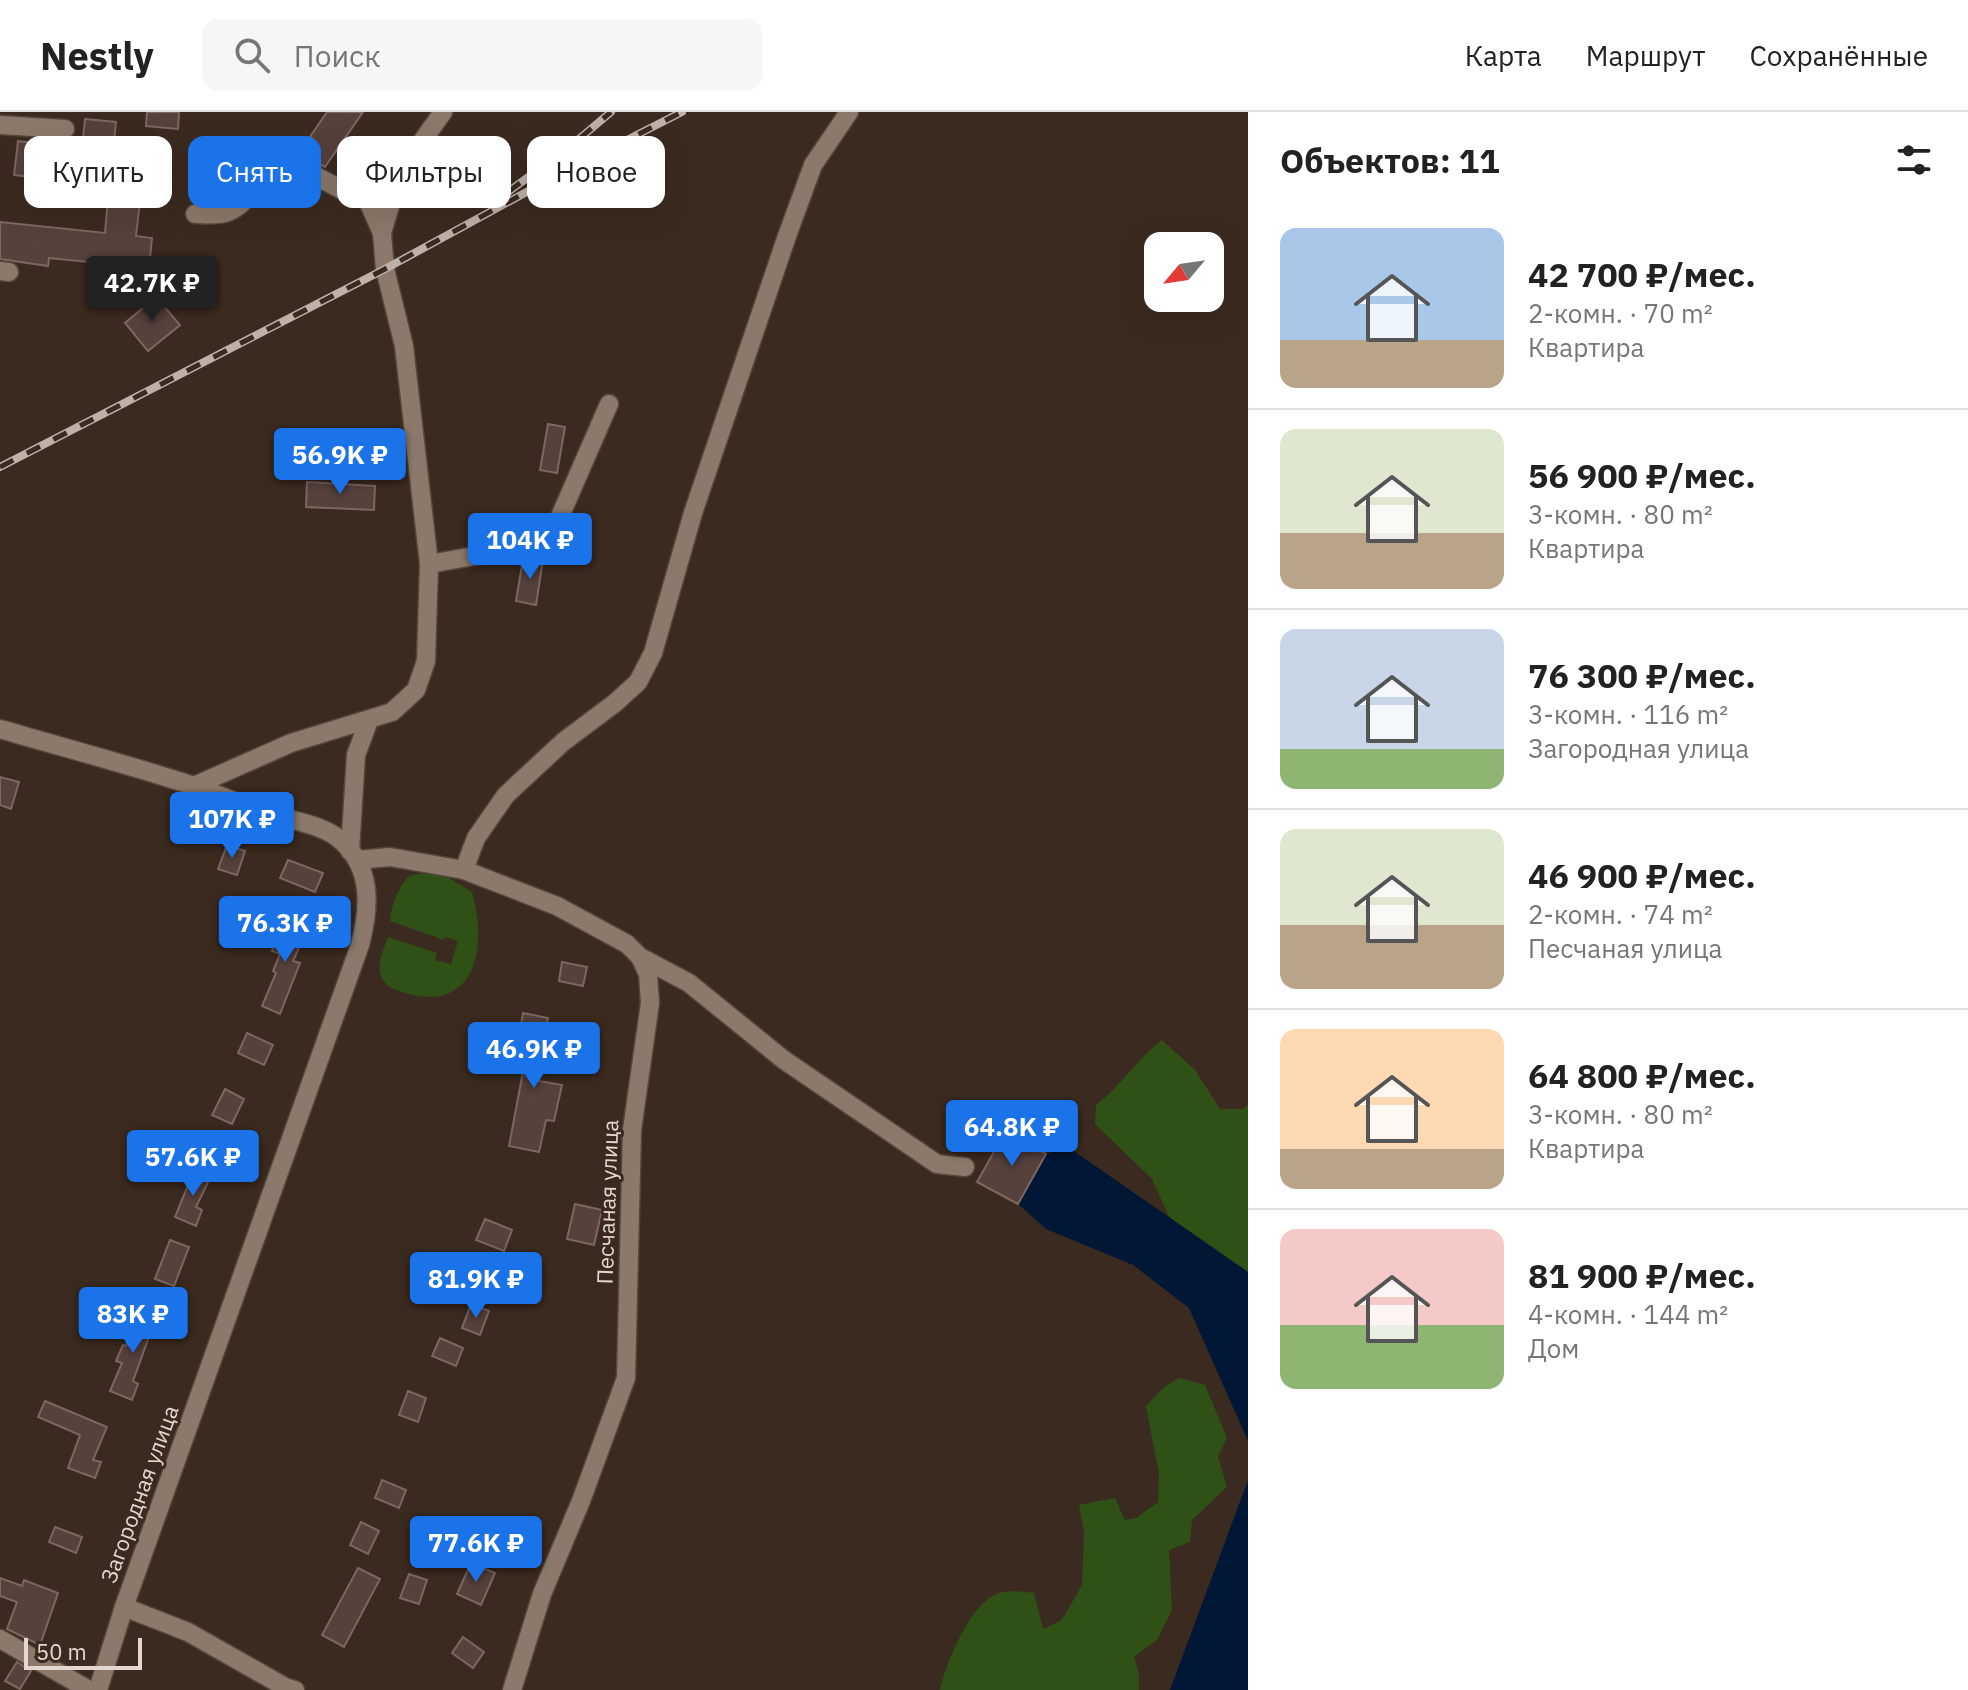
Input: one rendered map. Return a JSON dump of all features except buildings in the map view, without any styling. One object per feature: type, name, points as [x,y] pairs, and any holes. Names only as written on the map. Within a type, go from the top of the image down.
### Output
[{"type":"street","points":[[382,233],[391,203],[423,140],[443,112]]},
{"type":"street","points":[[464,870],[476,838],[506,795],[563,742],[638,682],[653,653],[693,513],[792,222],[813,165],[849,112]]},
{"type":"street","points":[[0,125],[65,129]]},
{"type":"street","points":[[194,786],[291,743],[392,712],[416,690],[426,661],[429,564],[404,346],[385,269],[382,233],[367,199],[342,190],[282,158],[271,162],[261,174],[256,189],[245,203],[226,214],[195,214]]},
{"type":"street","points":[[429,564],[530,546],[555,528],[609,404]]},
{"type":"street","name":"Загородная улица","points":[[98,1690],[124,1607],[360,945],[368,915],[366,884],[353,856],[356,755],[369,720]]},
{"type":"street","points":[[0,729],[194,786],[322,829],[338,838],[353,856],[390,857],[464,870],[557,906],[627,944],[640,957],[689,983],[784,1060],[937,1164],[965,1167]]},
{"type":"street","name":"Песчаная улица","points":[[512,1690],[542,1594],[581,1501],[626,1378],[632,1130],[650,1003],[648,974],[640,957]]},
{"type":"street","points":[[124,1607],[188,1632],[295,1690]]},
{"type":"street","points":[[0,1639],[89,1690]]},
{"type":"green space","points":[[410,875],[444,875],[472,892],[478,934],[471,972],[461,985],[446,994],[427,997],[391,988],[383,981],[380,968],[388,937],[437,953],[435,960],[451,964],[458,941],[445,937],[444,940],[390,921],[396,896],[405,881]]},
{"type":"green space","points":[[1162,1040],[1195,1070],[1220,1109],[1244,1109],[1248,1104],[1248,1272],[1169,1217],[1152,1179],[1095,1124],[1096,1105]]},
{"type":"green space","points":[[1180,1378],[1205,1385],[1227,1438],[1218,1456],[1227,1487],[1192,1520],[1190,1542],[1169,1550],[1172,1610],[1157,1640],[1134,1657],[1139,1690],[940,1690],[962,1633],[980,1606],[991,1597],[1006,1591],[1034,1593],[1043,1629],[1062,1620],[1082,1585],[1084,1532],[1079,1505],[1115,1498],[1125,1520],[1136,1518],[1158,1502],[1159,1474],[1146,1406],[1165,1386]]},
{"type":"water","points":[[1068,1147],[1248,1272],[1248,1441],[1189,1308],[1133,1265],[1046,1229],[1018,1204],[1046,1154]]},
{"type":"water","points":[[1248,1480],[1248,1690],[1170,1690]]},
{"type":"railway","points":[[511,190],[611,112]]},
{"type":"railway","points":[[0,467],[682,112]]}]
